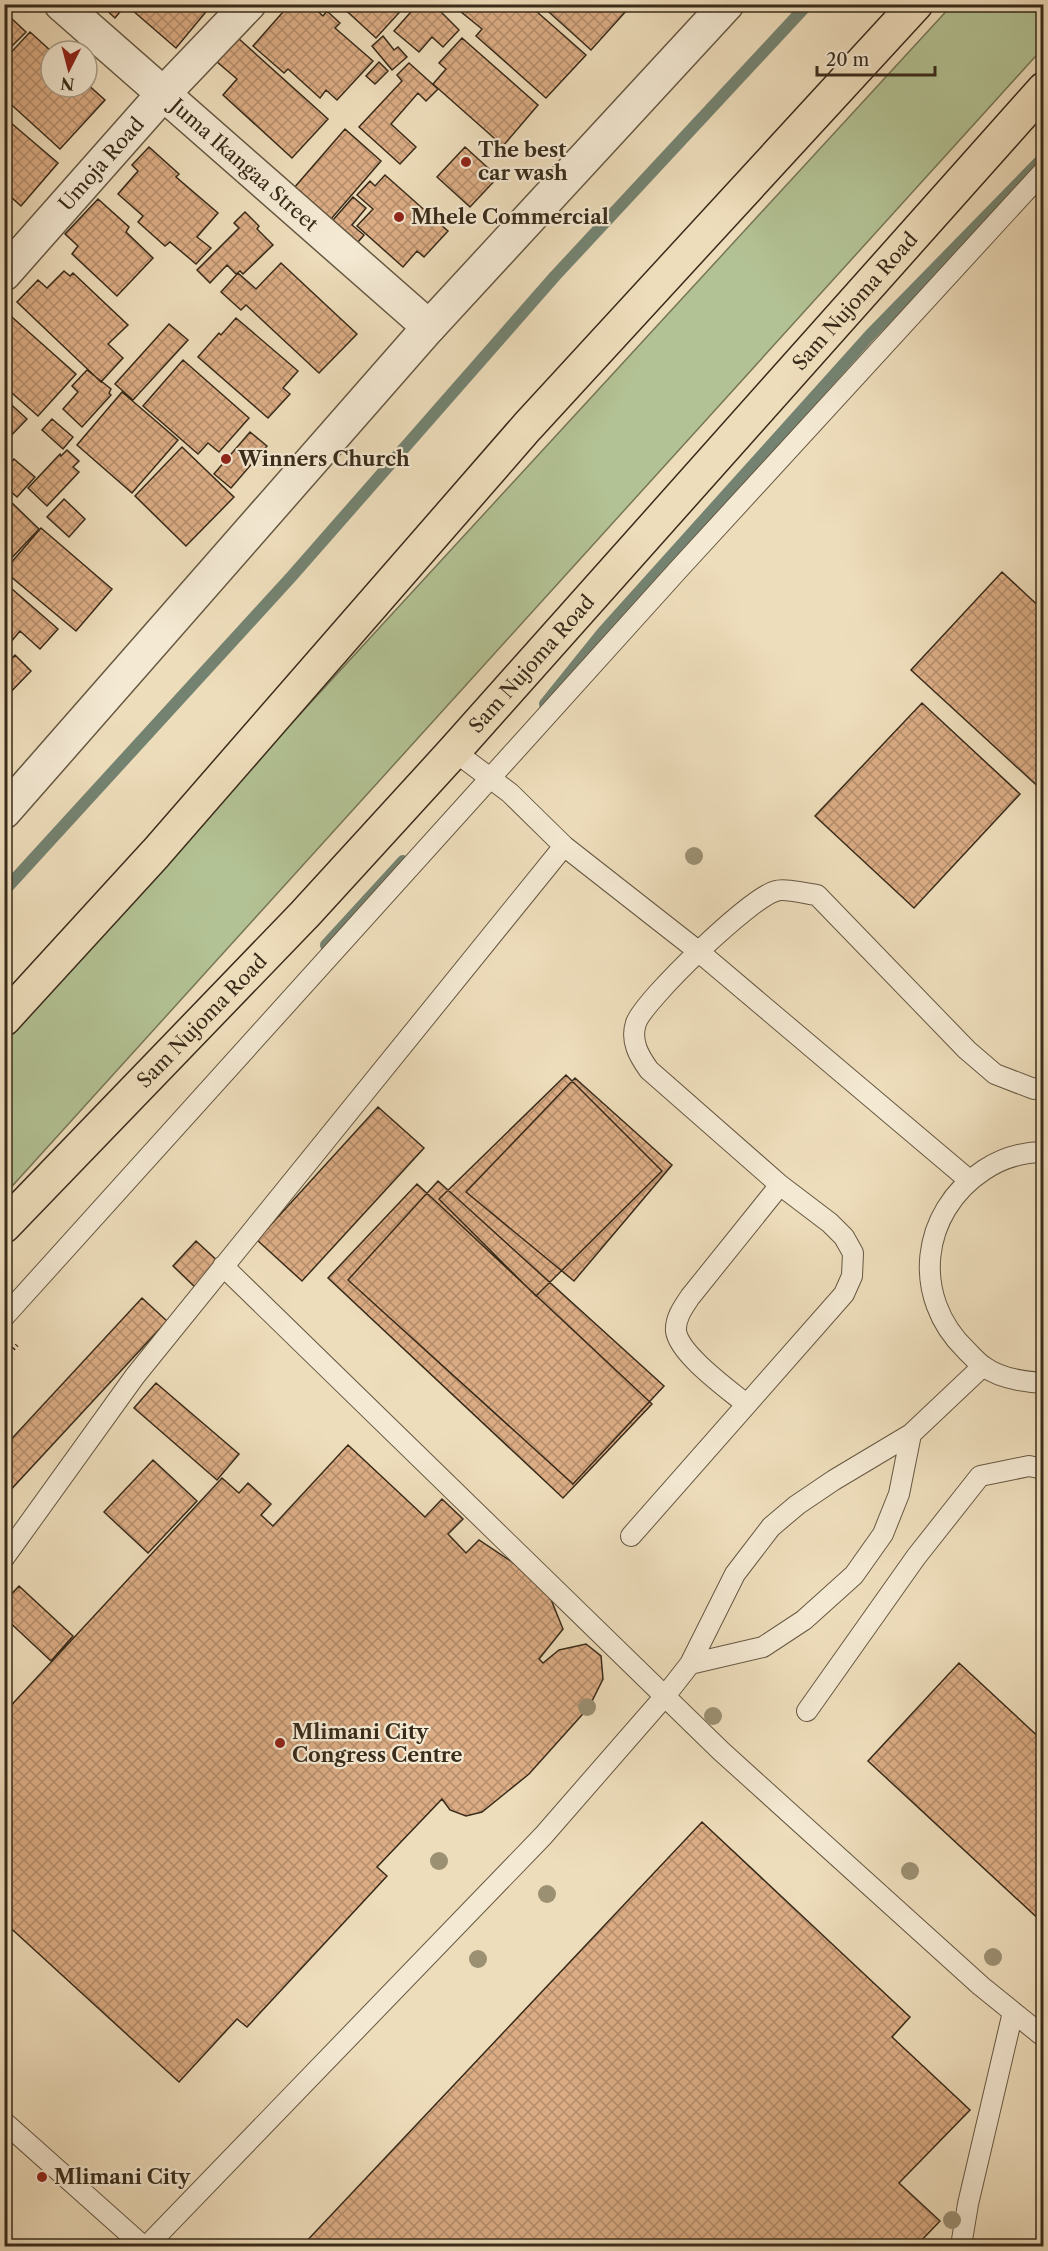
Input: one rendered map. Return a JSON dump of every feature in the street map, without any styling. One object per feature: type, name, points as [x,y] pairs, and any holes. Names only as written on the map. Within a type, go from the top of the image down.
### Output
[{"type":"main road","points":[[4,1019],[156,853],[527,427],[916,4]]},
{"type":"main road","name":"Sam Nujoma Road","points":[[4,1226],[297,923],[454,751],[1044,89]]},
{"type":"street","name":"Juma Ikangaa Street","points":[[61,4],[429,327]]},
{"type":"street","name":"Umoja Road","points":[[4,274],[164,93],[249,4]]},
{"type":"street","points":[[4,812],[429,327],[728,4]]},
{"type":"lane","points":[[4,1317],[678,570],[1044,171]]},
{"type":"lane","points":[[454,751],[510,793],[564,846],[698,951],[969,1180]]},
{"type":"lane","points":[[4,1558],[135,1376],[564,846]]},
{"type":"lane","points":[[631,1536],[844,1294],[852,1276],[853,1253],[844,1237],[830,1223],[780,1185],[649,1070],[637,1052],[634,1042],[640,1015],[698,951],[746,910],[776,890],[817,895],[967,1050],[995,1074],[1034,1089],[1044,1086]]},
{"type":"lane","points":[[1044,1152],[1028,1152],[996,1162],[969,1180],[946,1207],[933,1238],[929,1272],[936,1306],[952,1337],[983,1366],[1008,1377],[1044,1383]]},
{"type":"lane","points":[[746,1404],[685,1350],[676,1331],[679,1314],[690,1297],[780,1185]]},
{"type":"lane","points":[[223,1266],[747,1774],[972,1978],[1044,2037]]},
{"type":"lane","points":[[4,2122],[145,2247],[543,1836],[665,1696],[690,1664],[735,1574],[771,1527],[797,1505],[834,1480],[910,1434],[983,1366]]},
{"type":"lane","points":[[690,1664],[763,1647],[804,1620],[854,1575],[883,1534],[899,1494],[910,1434]]},
{"type":"lane","points":[[807,1711],[916,1557],[980,1476],[1029,1466],[1044,1470]]},
{"type":"lane","points":[[961,2247],[968,2204],[1013,2012]]},
{"type":"green space","points":[[952,5],[1043,5],[1043,48],[5,1194],[4,1036]]},
{"type":"building","points":[[100,4],[122,4],[124,7],[115,18]]},
{"type":"building","points":[[137,4],[208,4],[210,7],[176,48],[132,10]]},
{"type":"building","points":[[290,4],[310,4],[323,16],[327,11],[340,23],[335,28],[373,61],[337,100],[326,90],[320,98],[288,69],[284,73],[253,46]]},
{"type":"building","points":[[339,4],[407,4],[376,38]]},
{"type":"building","points":[[418,4],[433,4],[459,30],[443,47],[432,37],[419,52],[394,31]]},
{"type":"building","points":[[465,4],[528,4],[586,55],[546,98],[476,36],[482,29],[460,11]]},
{"type":"building","points":[[540,4],[621,4],[627,10],[591,50]]},
{"type":"building","points":[[11,18],[26,32],[4,54],[4,25]]},
{"type":"building","points":[[30,32],[39,40],[39,99],[99,99],[99,95],[105,100],[60,149],[4,98],[4,60]]},
{"type":"building","points":[[383,36],[394,50],[398,47],[407,57],[392,70],[372,46]]},
{"type":"building","points":[[238,38],[328,119],[292,158],[223,95],[237,79],[217,62]]},
{"type":"building","points":[[462,38],[538,105],[503,146],[433,84],[446,69],[439,63]]},
{"type":"building","points":[[379,62],[388,71],[375,84],[366,76]]},
{"type":"building","points":[[409,63],[438,89],[426,101],[418,93],[391,124],[416,147],[400,164],[359,127],[402,81],[397,75]]},
{"type":"building","points":[[4,117],[58,163],[21,206],[4,191]]},
{"type":"building","points":[[345,129],[381,161],[331,219],[294,188]]},
{"type":"building","points":[[149,147],[179,174],[176,177],[218,213],[197,237],[211,248],[196,264],[170,242],[165,246],[138,222],[143,216],[118,194],[138,171],[132,165]]},
{"type":"building","name":"The best car wash","points":[[465,147],[498,177],[470,207],[437,177]]},
{"type":"building","name":"Mhele Commercial","points":[[385,175],[448,231],[424,257],[417,251],[403,267],[357,226],[373,209],[357,195],[370,181],[375,186]]},
{"type":"building","points":[[353,197],[366,208],[352,225],[364,235],[352,249],[327,227]]},
{"type":"building","points":[[98,199],[129,227],[126,232],[153,258],[117,296],[72,254],[78,246],[65,234]]},
{"type":"building","points":[[245,212],[259,226],[257,229],[273,245],[243,274],[240,271],[236,274],[227,265],[210,283],[197,270],[239,228],[234,223]]},
{"type":"building","points":[[281,263],[357,334],[319,373],[246,305],[241,310],[221,292],[238,273],[256,289]]},
{"type":"building","points":[[64,271],[70,276],[73,273],[128,325],[108,344],[123,358],[101,382],[17,302],[38,280],[47,288]]},
{"type":"building","points":[[4,310],[76,374],[38,416],[4,386]]},
{"type":"building","points":[[236,318],[298,371],[283,388],[290,394],[268,418],[198,357]]},
{"type":"building","points":[[169,324],[188,340],[133,400],[115,384]]},
{"type":"building","points":[[183,360],[249,418],[219,452],[208,443],[198,454],[143,406]]},
{"type":"building","points":[[87,370],[111,389],[109,393],[111,395],[82,427],[63,409],[78,392],[72,386]]},
{"type":"building","points":[[122,392],[178,440],[132,493],[77,445]]},
{"type":"building","points":[[4,398],[27,419],[4,443]]},
{"type":"building","points":[[52,419],[73,437],[63,449],[42,430]]},
{"type":"building","points":[[250,432],[267,446],[231,488],[214,474]]},
{"type":"building","points":[[182,447],[234,497],[186,546],[135,496]]},
{"type":"building","points":[[67,450],[79,461],[73,467],[79,472],[47,506],[28,488],[60,454],[61,456]]},
{"type":"building","points":[[14,459],[35,477],[17,497],[4,486],[4,470]]},
{"type":"building","points":[[64,499],[85,519],[69,537],[47,517]]},
{"type":"building","points":[[10,501],[39,529],[4,566],[4,507]]},
{"type":"building","points":[[41,528],[112,589],[76,631],[4,571]]},
{"type":"building","points":[[1002,572],[1044,611],[1044,792],[911,670]]},
{"type":"building","points":[[4,582],[58,629],[40,649],[20,631],[10,643],[4,639]]},
{"type":"building","points":[[15,655],[31,671],[4,699],[4,666]]},
{"type":"building","points":[[922,703],[1020,794],[914,908],[815,816]]},
{"type":"building","points":[[566,1075],[662,1171],[536,1296],[439,1199]]},
{"type":"building","points":[[575,1078],[672,1165],[574,1281],[466,1192]]},
{"type":"building","points":[[378,1107],[424,1148],[302,1281],[257,1240]]},
{"type":"building","points":[[438,1181],[664,1386],[573,1484],[348,1280]]},
{"type":"building","points":[[417,1184],[652,1404],[563,1498],[328,1278]]},
{"type":"building","points":[[196,1241],[221,1264],[197,1289],[173,1266]]},
{"type":"building","points":[[142,1298],[167,1321],[4,1497],[4,1447]]},
{"type":"building","points":[[156,1383],[239,1454],[217,1480],[134,1408]]},
{"type":"building","name":"Mlimani City Congress Centre","points":[[348,1445],[425,1517],[442,1499],[463,1519],[448,1534],[466,1553],[479,1540],[521,1568],[550,1597],[563,1629],[539,1659],[543,1663],[559,1650],[586,1644],[601,1656],[603,1679],[589,1707],[529,1774],[482,1812],[466,1816],[450,1810],[442,1799],[377,1867],[387,1876],[247,2027],[237,2019],[179,2082],[4,1922],[4,1713],[222,1478],[239,1493],[248,1483],[271,1504],[261,1515],[273,1526]]},
{"type":"building","points":[[153,1460],[197,1501],[148,1553],[104,1512]]},
{"type":"building","points":[[19,1586],[73,1636],[51,1661],[4,1617],[4,1602]]},
{"type":"building","points":[[959,1663],[1044,1742],[1044,1924],[868,1761]]},
{"type":"building","points":[[702,1822],[910,2017],[892,2037],[970,2110],[899,2183],[940,2221],[916,2246],[302,2246]]},
{"type":"waterway","points":[[4,891],[292,576],[555,276],[808,4]]},
{"type":"waterway","points":[[545,704],[603,632],[870,335],[1044,157]]},
{"type":"waterway","points":[[326,945],[403,861]]},
{"type":"place","name":"The best car wash","points":[[466,162]]},
{"type":"place","name":"Mhele Commercial","points":[[399,217]]},
{"type":"place","name":"Winners Church","points":[[226,459]]},
{"type":"place","name":"Mlimani City Congress Centre","points":[[280,1743]]},
{"type":"place","name":"Mlimani City","points":[[42,2177]]}]
